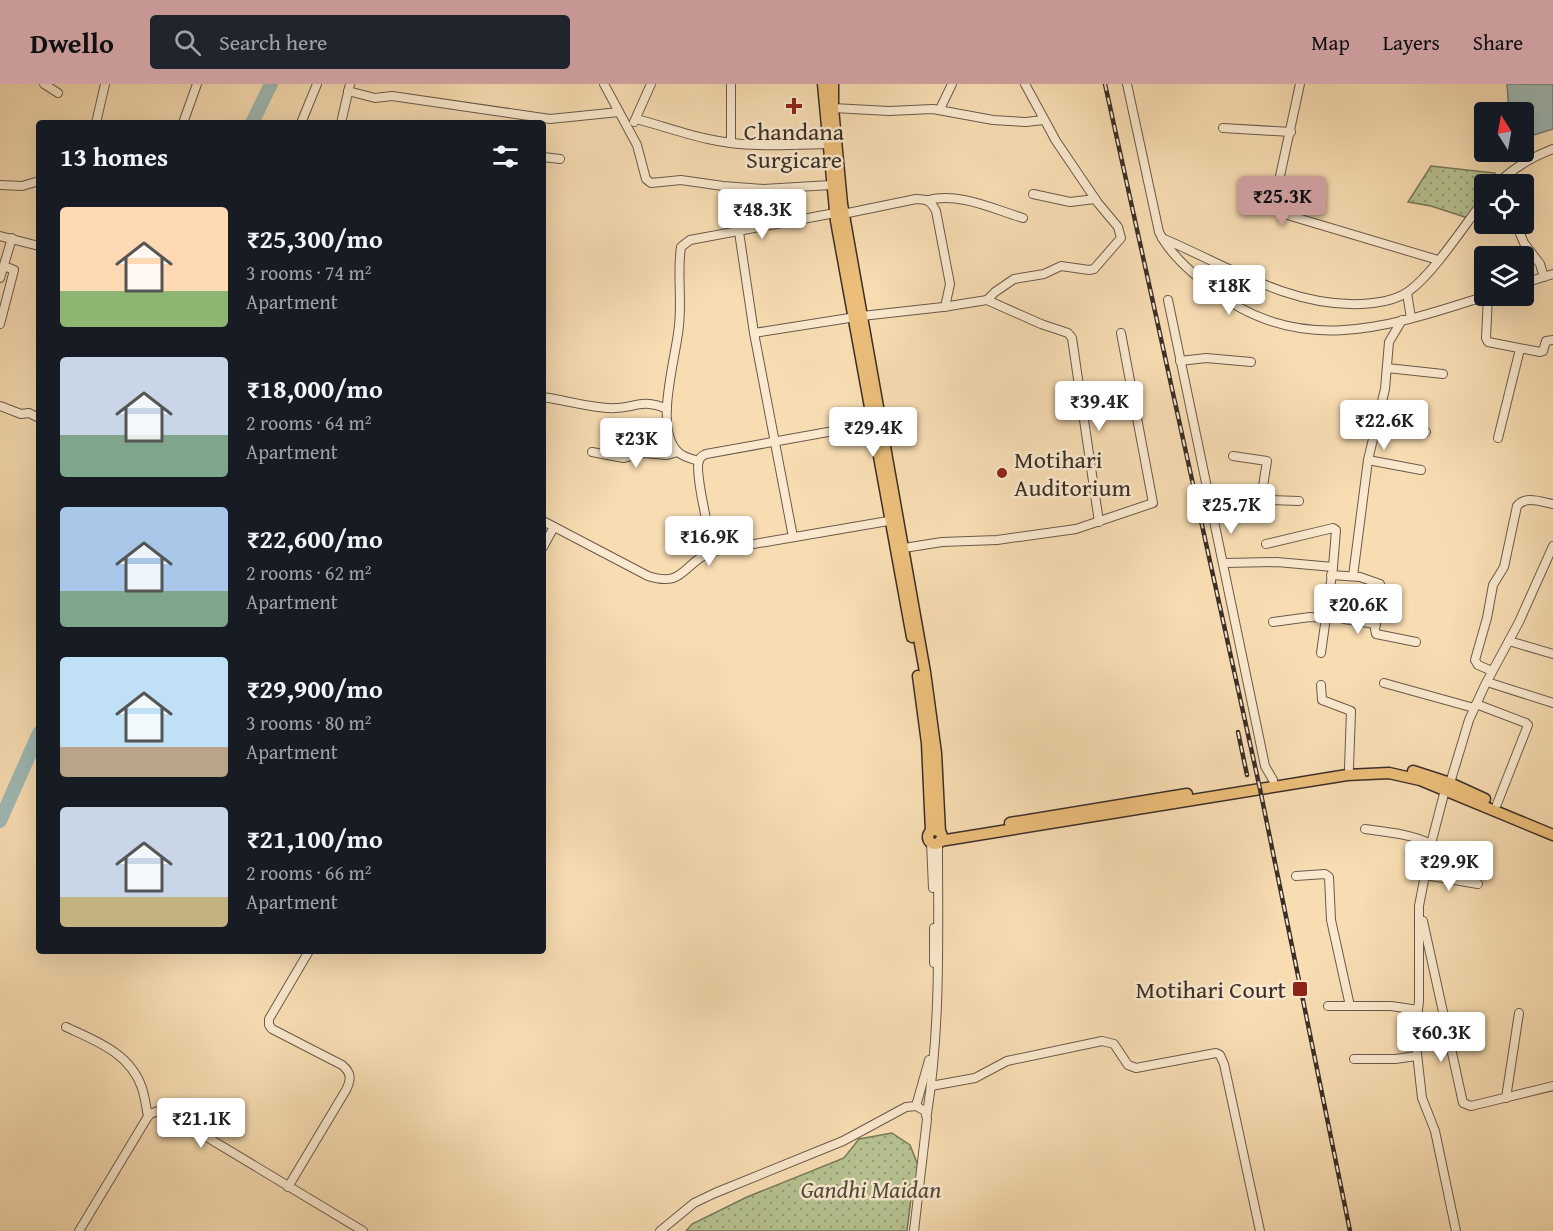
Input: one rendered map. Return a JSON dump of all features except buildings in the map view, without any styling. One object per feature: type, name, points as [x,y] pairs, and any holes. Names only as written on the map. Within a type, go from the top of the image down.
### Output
[{"type":"main road","points":[[824,84],[831,185],[839,213],[895,520],[920,683],[937,837]]},
{"type":"main road","points":[[833,84],[839,213]]},
{"type":"main road","points":[[895,520],[904,548],[932,720],[937,837]]},
{"type":"main road","points":[[937,837],[1349,768],[1393,767],[1428,775],[1553,836]]},
{"type":"main road","points":[[937,837],[1347,775],[1389,773],[1447,786],[1553,828]]},
{"type":"street","points":[[44,84],[58,93]]},
{"type":"street","points":[[97,120],[105,84]]},
{"type":"street","points":[[184,120],[197,84]]},
{"type":"street","points":[[302,120],[317,84]]},
{"type":"street","points":[[604,84],[637,145],[646,179],[651,183],[681,180],[763,189],[831,185]]},
{"type":"street","points":[[629,129],[636,119],[651,84]]},
{"type":"street","points":[[731,84],[731,142]]},
{"type":"street","points":[[940,109],[952,84]]},
{"type":"street","points":[[987,300],[995,291],[1014,279],[1044,274],[1061,266],[1094,269],[1122,236],[1043,120],[1025,84]]},
{"type":"street","points":[[1127,84],[1156,224],[1162,238],[1189,269],[1214,291],[1247,311],[1278,323],[1300,328],[1349,331],[1407,319],[1474,300]]},
{"type":"street","points":[[1300,84],[1275,199],[1277,210],[1438,260]]},
{"type":"street","points":[[344,120],[349,88],[375,98],[392,96],[550,119],[619,112]]},
{"type":"street","points":[[833,108],[889,111],[940,109],[993,120],[1026,122],[1043,120]]},
{"type":"street","points":[[636,119],[708,139],[731,142],[786,146],[828,144]]},
{"type":"street","points":[[1222,128],[1291,132]]},
{"type":"street","points":[[1507,174],[1530,159],[1553,149]]},
{"type":"street","points":[[546,157],[560,159]]},
{"type":"street","points":[[0,185],[21,186],[36,182]]},
{"type":"street","points":[[1033,194],[1070,202],[1095,199]]},
{"type":"street","points":[[678,452],[669,432],[667,409],[679,328],[681,247],[690,240],[916,199],[928,200],[944,197],[958,198],[1023,219]]},
{"type":"street","points":[[928,200],[936,211],[948,270],[950,290],[945,307]]},
{"type":"street","points":[[1162,238],[1245,277],[1313,301],[1333,304],[1374,303],[1407,292],[1414,286],[1438,260],[1474,213]]},
{"type":"street","points":[[739,232],[754,333],[793,537]]},
{"type":"street","points":[[1520,234],[1526,247],[1540,264],[1544,277]]},
{"type":"street","points":[[0,236],[36,245]]},
{"type":"street","points":[[0,278],[12,238]]},
{"type":"street","points":[[0,324],[14,270],[4,266]]},
{"type":"street","points":[[1534,280],[1553,274]]},
{"type":"street","points":[[1353,576],[1368,460],[1385,389],[1390,338],[1407,319],[1407,292]]},
{"type":"street","points":[[754,333],[857,316],[945,307],[987,300],[1031,320],[1068,333],[1072,336],[1100,522]]},
{"type":"street","points":[[1168,300],[1265,766],[1273,780]]},
{"type":"street","points":[[1487,306],[1487,341],[1540,352],[1543,351],[1546,340],[1553,340]]},
{"type":"street","points":[[904,548],[942,542],[997,540],[1048,534],[1076,529],[1152,504],[1154,501],[1121,333]]},
{"type":"street","points":[[1498,438],[1520,349]]},
{"type":"street","points":[[1180,361],[1206,358],[1251,362]]},
{"type":"street","points":[[1387,368],[1443,374]]},
{"type":"street","points":[[546,398],[604,408],[646,402],[667,409]]},
{"type":"street","points":[[0,406],[21,414],[29,413],[36,416]]},
{"type":"street","points":[[713,551],[698,475],[699,461],[706,454],[876,423]]},
{"type":"street","points":[[1377,424],[1426,432]]},
{"type":"street","points":[[592,452],[624,458],[646,453],[667,455],[678,452],[699,461]]},
{"type":"street","points":[[1233,456],[1267,461],[1262,499]]},
{"type":"street","points":[[1368,460],[1421,470]]},
{"type":"street","points":[[1210,503],[1237,499],[1299,501]]},
{"type":"street","points":[[1492,671],[1476,664],[1475,660],[1487,618],[1493,585],[1504,567],[1517,506],[1522,500],[1553,504]]},
{"type":"street","points":[[546,523],[648,576],[664,581],[673,579],[698,558],[713,551],[895,520]]},
{"type":"street","points":[[546,542],[554,527]]},
{"type":"street","points":[[1266,544],[1334,528],[1336,534],[1321,653]]},
{"type":"street","points":[[1456,1231],[1435,1131],[1423,1104],[1417,1056],[1415,1036],[1418,1010],[1419,906],[1431,844],[1447,786],[1475,706],[1509,641],[1553,546]]},
{"type":"street","points":[[1224,563],[1277,562],[1332,571],[1380,584],[1382,591],[1375,624],[1378,635],[1416,642]]},
{"type":"street","points":[[1273,622],[1310,617],[1325,618]]},
{"type":"street","points":[[1344,619],[1375,624]]},
{"type":"street","points":[[1509,641],[1553,654]]},
{"type":"street","points":[[1487,682],[1553,703]]},
{"type":"street","points":[[1384,683],[1475,706],[1528,725],[1497,804]]},
{"type":"street","points":[[1321,684],[1322,700],[1351,710],[1349,768]]},
{"type":"street","points":[[1365,829],[1385,831],[1424,840],[1431,844]]},
{"type":"street","points":[[914,1231],[935,1053],[939,982],[937,837]]},
{"type":"street","points":[[916,1106],[929,1062],[932,1017],[933,894],[937,837]]},
{"type":"street","points":[[1296,876],[1325,874],[1329,877],[1331,920],[1350,1006]]},
{"type":"street","points":[[1425,875],[1478,884]]},
{"type":"street","points":[[1419,906],[1463,1103],[1471,1106],[1553,1086]]},
{"type":"street","points":[[288,1187],[346,1090],[350,1078],[348,1069],[342,1065],[268,1025],[269,1019],[307,954]]},
{"type":"street","points":[[1328,1006],[1391,1006],[1418,1010]]},
{"type":"street","points":[[1506,1098],[1518,1013]]},
{"type":"street","points":[[66,1027],[120,1055],[137,1077],[142,1088],[148,1116]]},
{"type":"street","points":[[931,1086],[975,1078],[1007,1061],[1102,1041],[1114,1044],[1128,1065],[1136,1068],[1216,1053],[1220,1055],[1224,1064],[1260,1231]]},
{"type":"street","points":[[1354,1059],[1395,1059],[1417,1056]]},
{"type":"street","points":[[660,1231],[694,1203],[843,1141],[906,1107],[922,1107],[927,1115]]},
{"type":"street","points":[[79,1231],[148,1116],[158,1111],[170,1115],[363,1231]]},
{"type":"green space","points":[[1431,166],[1495,173],[1474,174],[1474,208],[1468,218],[1431,206],[1408,202]]},
{"type":"green space","name":"Gandhi Maidan","points":[[892,1133],[910,1145],[919,1168],[911,1198],[907,1231],[686,1231],[692,1224],[747,1197],[844,1158],[859,1139]]},
{"type":"water","points":[[1507,84],[1553,84],[1553,129],[1534,135],[1534,102],[1508,102]]},
{"type":"waterway","points":[[253,120],[271,84]]},
{"type":"waterway","points":[[0,821],[36,740]]},
{"type":"railway","points":[[1105,84],[1260,789],[1350,1231]]},
{"type":"railway","points":[[1238,732],[1247,775]]},
{"type":"place","name":"Chandana Surgicare","points":[[794,106]]},
{"type":"place","name":"Motihari Auditorium","points":[[1002,473]]},
{"type":"place","name":"Motihari Court","points":[[1300,989]]}]
